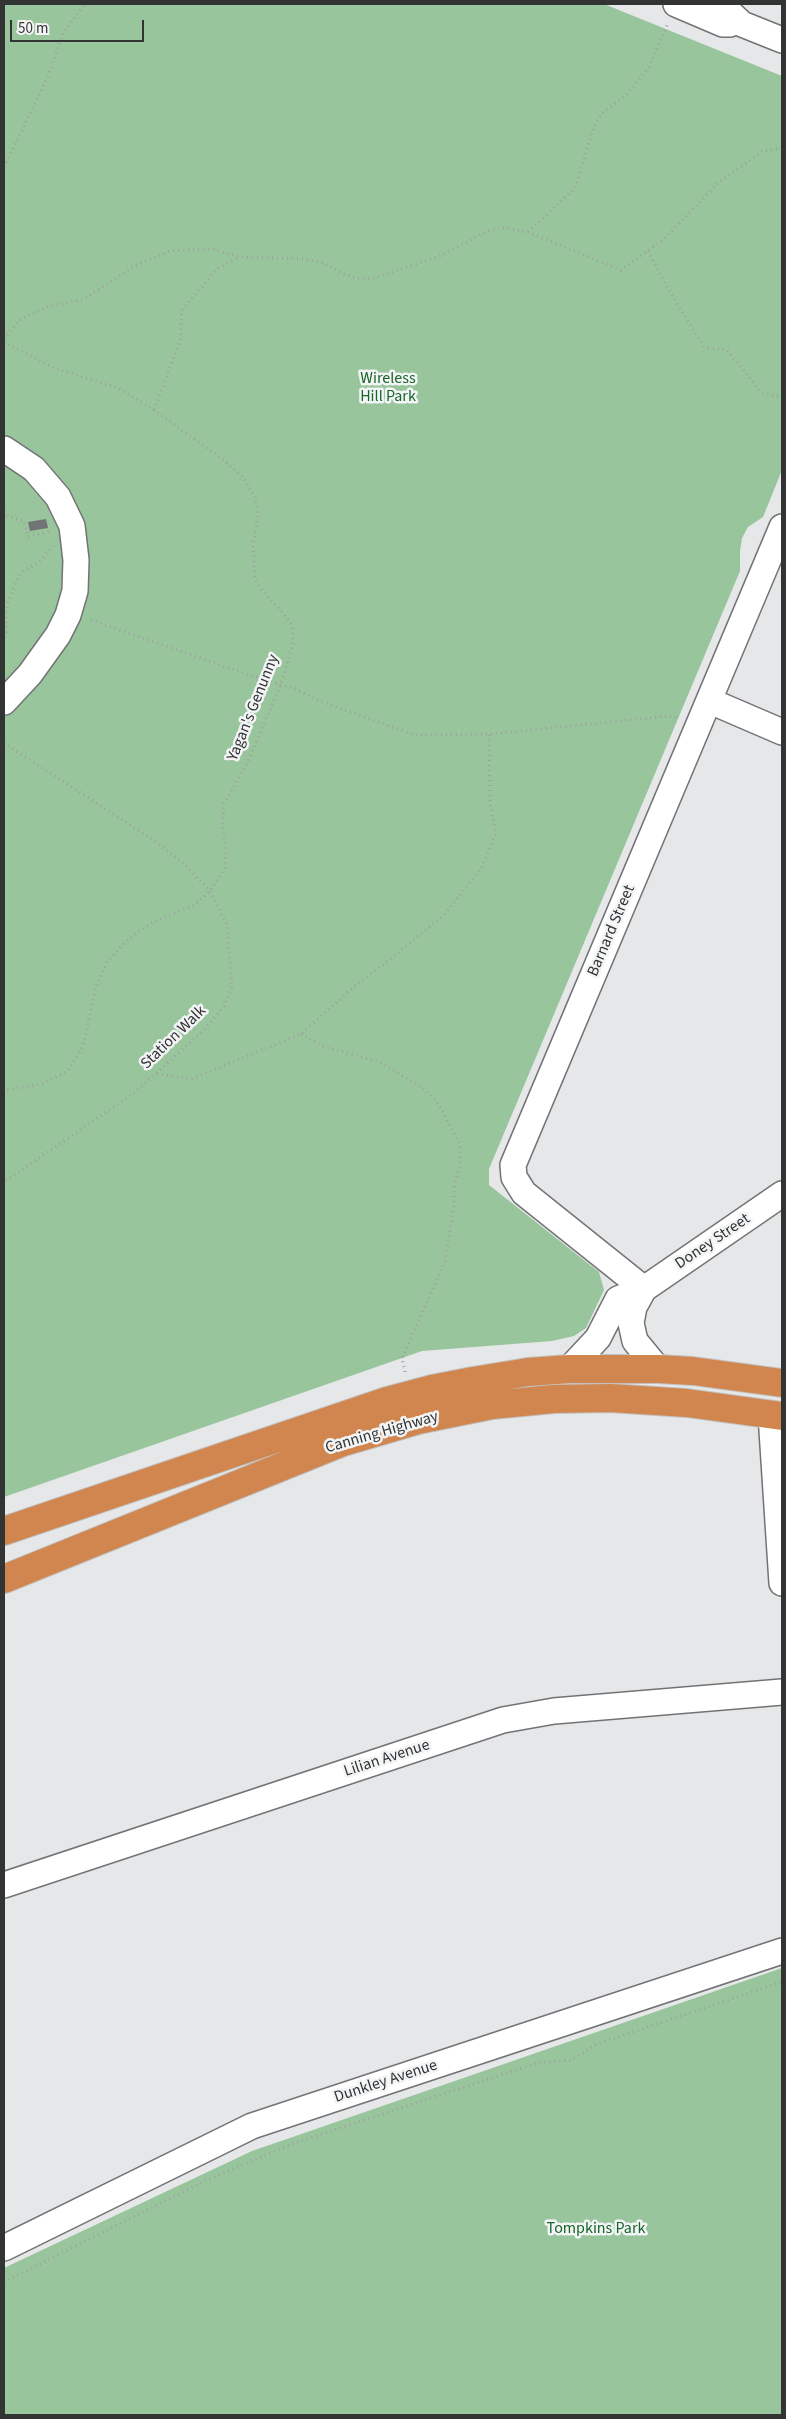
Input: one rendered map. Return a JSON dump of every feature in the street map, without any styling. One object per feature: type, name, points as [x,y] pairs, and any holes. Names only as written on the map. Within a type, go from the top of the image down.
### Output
[{"type":"highway","name":"Canning Highway","points":[[4,1531],[387,1401],[473,1381],[528,1372],[569,1369],[658,1369],[693,1371],[782,1383]]},
{"type":"highway","name":"Canning Highway","points":[[4,1579],[343,1442],[418,1420],[492,1405],[554,1399],[610,1398],[687,1403],[776,1416]]},
{"type":"street","points":[[712,4],[726,10],[742,24],[782,40]]},
{"type":"street","points":[[673,12],[723,24],[742,24]]},
{"type":"street","points":[[4,449],[34,470],[58,497],[64,528],[76,560],[75,591],[68,615],[58,636],[30,674],[4,702]]},
{"type":"street","name":"Barnard Street","points":[[644,1289],[524,1192],[514,1177],[513,1165],[782,527]]},
{"type":"street","points":[[710,701],[782,732]]},
{"type":"street","name":"Doney Street","points":[[569,1369],[598,1338],[618,1299],[644,1289],[782,1194]]},
{"type":"street","name":"Doney Street","points":[[644,1289],[634,1307],[631,1323],[635,1341],[658,1369]]},
{"type":"street","points":[[776,1416],[782,1583]]},
{"type":"street","name":"Lilian Avenue","points":[[4,1885],[503,1720],[554,1710],[782,1692]]},
{"type":"street","name":"Dunkley Avenue","points":[[4,2248],[252,2126],[782,1951]]},
{"type":"path","points":[[4,167],[48,76],[63,33],[86,4]]},
{"type":"path","points":[[528,232],[575,188],[592,132],[601,114],[627,94],[649,67],[673,12]]},
{"type":"path","points":[[4,341],[19,320],[47,308],[84,299],[136,265],[170,251],[211,249],[240,256],[303,259],[321,262],[343,274],[371,279],[440,256],[488,231],[503,228],[528,232],[622,270],[663,240],[718,183],[763,151],[782,148]]},
{"type":"path","points":[[648,251],[667,287],[704,347],[727,350],[761,392],[782,398]]},
{"type":"path","points":[[154,410],[180,341],[182,310],[218,268],[240,256]]},
{"type":"path","name":"Yagan's Genunny","points":[[4,341],[54,368],[118,388],[154,410],[222,459],[243,477],[255,497],[258,516],[253,546],[255,579],[264,593],[284,613],[292,626],[292,644],[281,684],[247,764],[224,803],[222,821],[226,850],[225,868],[210,891],[195,906],[155,921],[129,938],[107,962],[96,987],[84,1046],[68,1072],[41,1084],[4,1090]]},
{"type":"path","points":[[4,511],[8,516],[24,521],[28,537],[64,528]]},
{"type":"path","points":[[4,637],[7,631],[8,604],[19,576],[24,570],[36,564],[49,552],[64,528]]},
{"type":"path","points":[[91,620],[281,684],[322,702],[415,735],[489,734],[669,716],[685,720]]},
{"type":"path","points":[[156,1074],[191,1079],[301,1034],[356,985],[386,963],[442,916],[482,869],[496,833],[490,804],[489,734]]},
{"type":"path","name":"Station Walk","points":[[4,743],[155,841],[184,864],[210,891],[227,925],[232,987],[224,1006],[203,1031],[134,1093],[4,1182]]},
{"type":"path","points":[[301,1034],[325,1047],[380,1062],[426,1090],[439,1105],[460,1145],[460,1164],[454,1188],[454,1205],[445,1262],[402,1358],[405,1372]]},
{"type":"path","points":[[4,2282],[205,2181],[289,2145],[537,2063],[571,2060],[597,2044],[782,1982]]},
{"type":"green space","name":"Wireless Hill Park","points":[[4,4],[604,4],[782,76],[782,470],[763,517],[748,527],[742,538],[740,571],[489,1169],[489,1185],[599,1272],[604,1290],[586,1328],[574,1336],[552,1341],[422,1351],[4,1497]]},
{"type":"green space","name":"Tompkins Park","points":[[782,1968],[782,2415],[4,2415],[4,2268],[252,2151]]},
{"type":"building","points":[[46,519],[48,528],[30,531],[28,522]]}]
